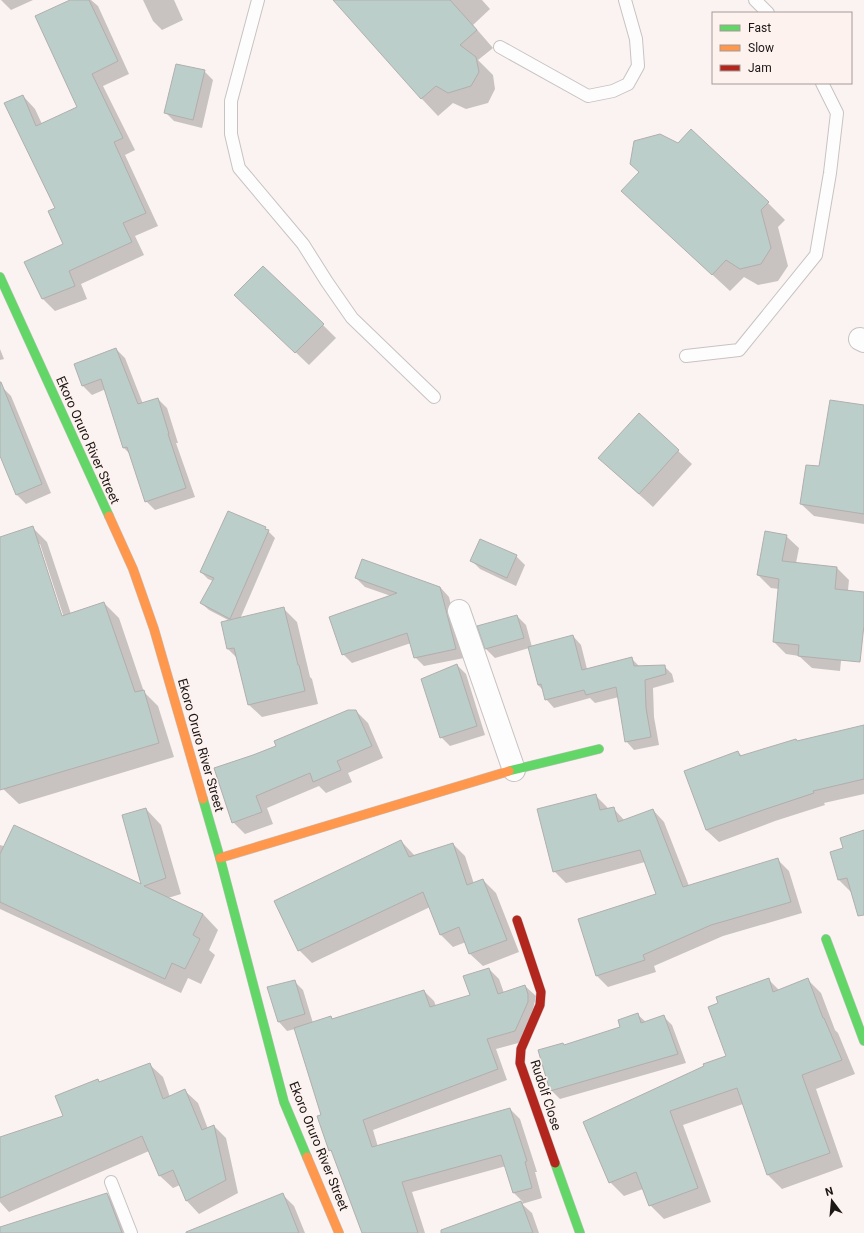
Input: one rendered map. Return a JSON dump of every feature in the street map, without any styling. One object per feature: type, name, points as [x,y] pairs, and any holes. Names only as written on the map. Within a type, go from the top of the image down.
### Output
[{"type":"street","name":"Ekoro Oruro River Street","points":[[0,277],[133,569],[154,629],[220,858],[284,1102],[339,1233]]},
{"type":"street","points":[[459,611],[514,770]]},
{"type":"street","points":[[220,858],[514,770],[599,749]]},
{"type":"street","name":"Rudolf Close","points":[[517,920],[541,992],[540,1005],[521,1049],[520,1063],[580,1233]]},
{"type":"street","points":[[826,939],[864,1041]]},
{"type":"lane","points":[[258,0],[231,101],[231,134],[239,168],[303,244],[326,282],[352,318],[434,397]]},
{"type":"lane","points":[[500,47],[588,96],[613,91],[628,84],[638,66],[636,39],[625,0]]},
{"type":"lane","points":[[755,0],[767,12]]},
{"type":"lane","points":[[686,356],[739,350],[816,255],[830,173],[838,113],[823,84]]},
{"type":"lane","points":[[111,1182],[131,1233]]},
{"type":"building","points":[[70,0],[89,0],[118,61],[92,74],[123,138],[114,142],[146,213],[123,223],[132,242],[69,271],[75,286],[42,299],[24,262],[63,244],[48,211],[55,208],[4,103],[23,95],[36,126],[77,107],[35,16]]},
{"type":"building","points":[[333,0],[450,0],[477,30],[460,45],[476,57],[479,72],[471,86],[448,93],[436,86],[421,99]]},
{"type":"building","points":[[176,64],[205,70],[193,120],[164,113]]},
{"type":"building","points":[[691,129],[769,202],[761,210],[771,248],[761,264],[740,269],[726,260],[712,275],[621,191],[639,172],[630,164],[634,141],[660,134],[678,143]]},
{"type":"building","points":[[263,266],[324,324],[295,353],[234,295]]},
{"type":"building","points":[[116,348],[138,404],[158,398],[186,488],[145,502],[127,447],[123,448],[101,379],[82,386],[74,364]]},
{"type":"building","points":[[0,382],[42,484],[16,495],[0,456]]},
{"type":"building","points":[[830,400],[864,405],[864,514],[800,504],[806,465],[819,466]]},
{"type":"building","points":[[639,413],[679,450],[639,494],[598,458]]},
{"type":"building","points":[[228,511],[266,527],[265,529],[269,530],[230,619],[200,603],[214,578],[200,572]]},
{"type":"building","points":[[33,526],[62,616],[104,602],[135,692],[144,690],[159,743],[0,790],[0,537]]},
{"type":"building","points":[[765,531],[787,535],[782,561],[837,567],[835,589],[864,592],[864,625],[860,662],[798,656],[799,645],[773,642],[779,579],[757,575]]},
{"type":"building","points":[[480,539],[517,555],[507,578],[470,561]]},
{"type":"building","points":[[362,559],[440,587],[456,649],[414,658],[407,633],[342,655],[329,617],[397,593],[355,578]]},
{"type":"building","points":[[284,607],[305,691],[248,705],[234,648],[227,649],[221,622]]},
{"type":"building","points":[[517,615],[524,638],[485,649],[477,626]]},
{"type":"building","points":[[573,635],[582,670],[632,657],[634,666],[665,665],[666,674],[645,680],[646,708],[651,737],[625,742],[616,687],[586,695],[584,690],[545,700],[541,684],[538,685],[528,647]]},
{"type":"building","points":[[457,664],[477,726],[440,738],[421,679]]},
{"type":"building","points":[[348,710],[356,710],[372,746],[337,761],[341,770],[313,782],[310,773],[256,796],[262,812],[232,823],[214,768],[276,746],[274,741]]},
{"type":"building","points":[[864,725],[864,779],[813,791],[814,793],[706,830],[684,771],[738,751],[740,756],[796,739],[797,741]]},
{"type":"building","points":[[596,794],[600,810],[614,807],[618,822],[653,809],[683,887],[778,858],[791,902],[711,925],[643,955],[645,960],[596,976],[578,919],[656,894],[640,850],[553,872],[537,809]]},
{"type":"building","points":[[146,808],[166,878],[144,886],[203,914],[193,935],[200,939],[185,969],[172,963],[165,979],[0,902],[0,854],[14,825],[141,884],[122,815]]},
{"type":"building","points":[[864,830],[864,915],[858,916],[847,878],[838,880],[830,852],[843,848],[840,838]]},
{"type":"building","points":[[401,840],[409,857],[453,843],[467,885],[483,879],[507,940],[469,954],[459,927],[440,935],[423,892],[298,951],[274,901]]},
{"type":"building","points":[[489,968],[498,994],[525,985],[528,994],[528,1002],[515,1031],[487,1039],[498,1069],[363,1120],[372,1147],[510,1108],[527,1161],[525,1162],[532,1188],[513,1193],[501,1155],[402,1182],[418,1233],[362,1233],[331,1150],[329,1151],[317,1116],[321,1115],[294,1028],[331,1016],[332,1019],[424,990],[430,1007],[470,995],[463,976]]},
{"type":"building","points":[[769,978],[773,992],[808,978],[823,1018],[842,1060],[802,1075],[830,1153],[767,1175],[737,1088],[670,1111],[698,1188],[649,1206],[636,1172],[609,1183],[583,1122],[704,1066],[703,1064],[726,1056],[708,1007],[718,1003],[716,997]]},
{"type":"building","points":[[295,980],[305,1014],[278,1022],[267,987]]},
{"type":"building","points":[[638,1013],[641,1023],[664,1015],[678,1054],[550,1091],[538,1050],[563,1043],[564,1045],[620,1027],[618,1020]]},
{"type":"building","points":[[150,1063],[163,1099],[185,1089],[202,1130],[214,1125],[226,1180],[186,1201],[173,1170],[159,1176],[142,1136],[0,1198],[0,1137],[63,1116],[55,1096],[98,1079],[99,1082]]},
{"type":"building","points":[[107,1193],[122,1233],[0,1233],[0,1227]]},
{"type":"building","points":[[283,1193],[299,1233],[186,1233],[186,1232]]},
{"type":"building","points":[[521,1201],[533,1233],[441,1233],[441,1230]]},
{"type":"traffic: fast","points":[[0,277],[109,516]]},
{"type":"traffic: fast","points":[[509,771],[599,749]]},
{"type":"traffic: fast","points":[[203,799],[284,1102],[307,1157]]},
{"type":"traffic: fast","points":[[826,939],[864,1041]]},
{"type":"traffic: fast","points":[[555,1163],[580,1233]]},
{"type":"traffic: slow","points":[[109,516],[133,569],[154,629],[203,799]]},
{"type":"traffic: slow","points":[[220,858],[509,771]]},
{"type":"traffic: slow","points":[[307,1157],[339,1233]]},
{"type":"traffic: jam","points":[[517,920],[541,992],[540,1005],[521,1049],[520,1063],[555,1163]]}]
